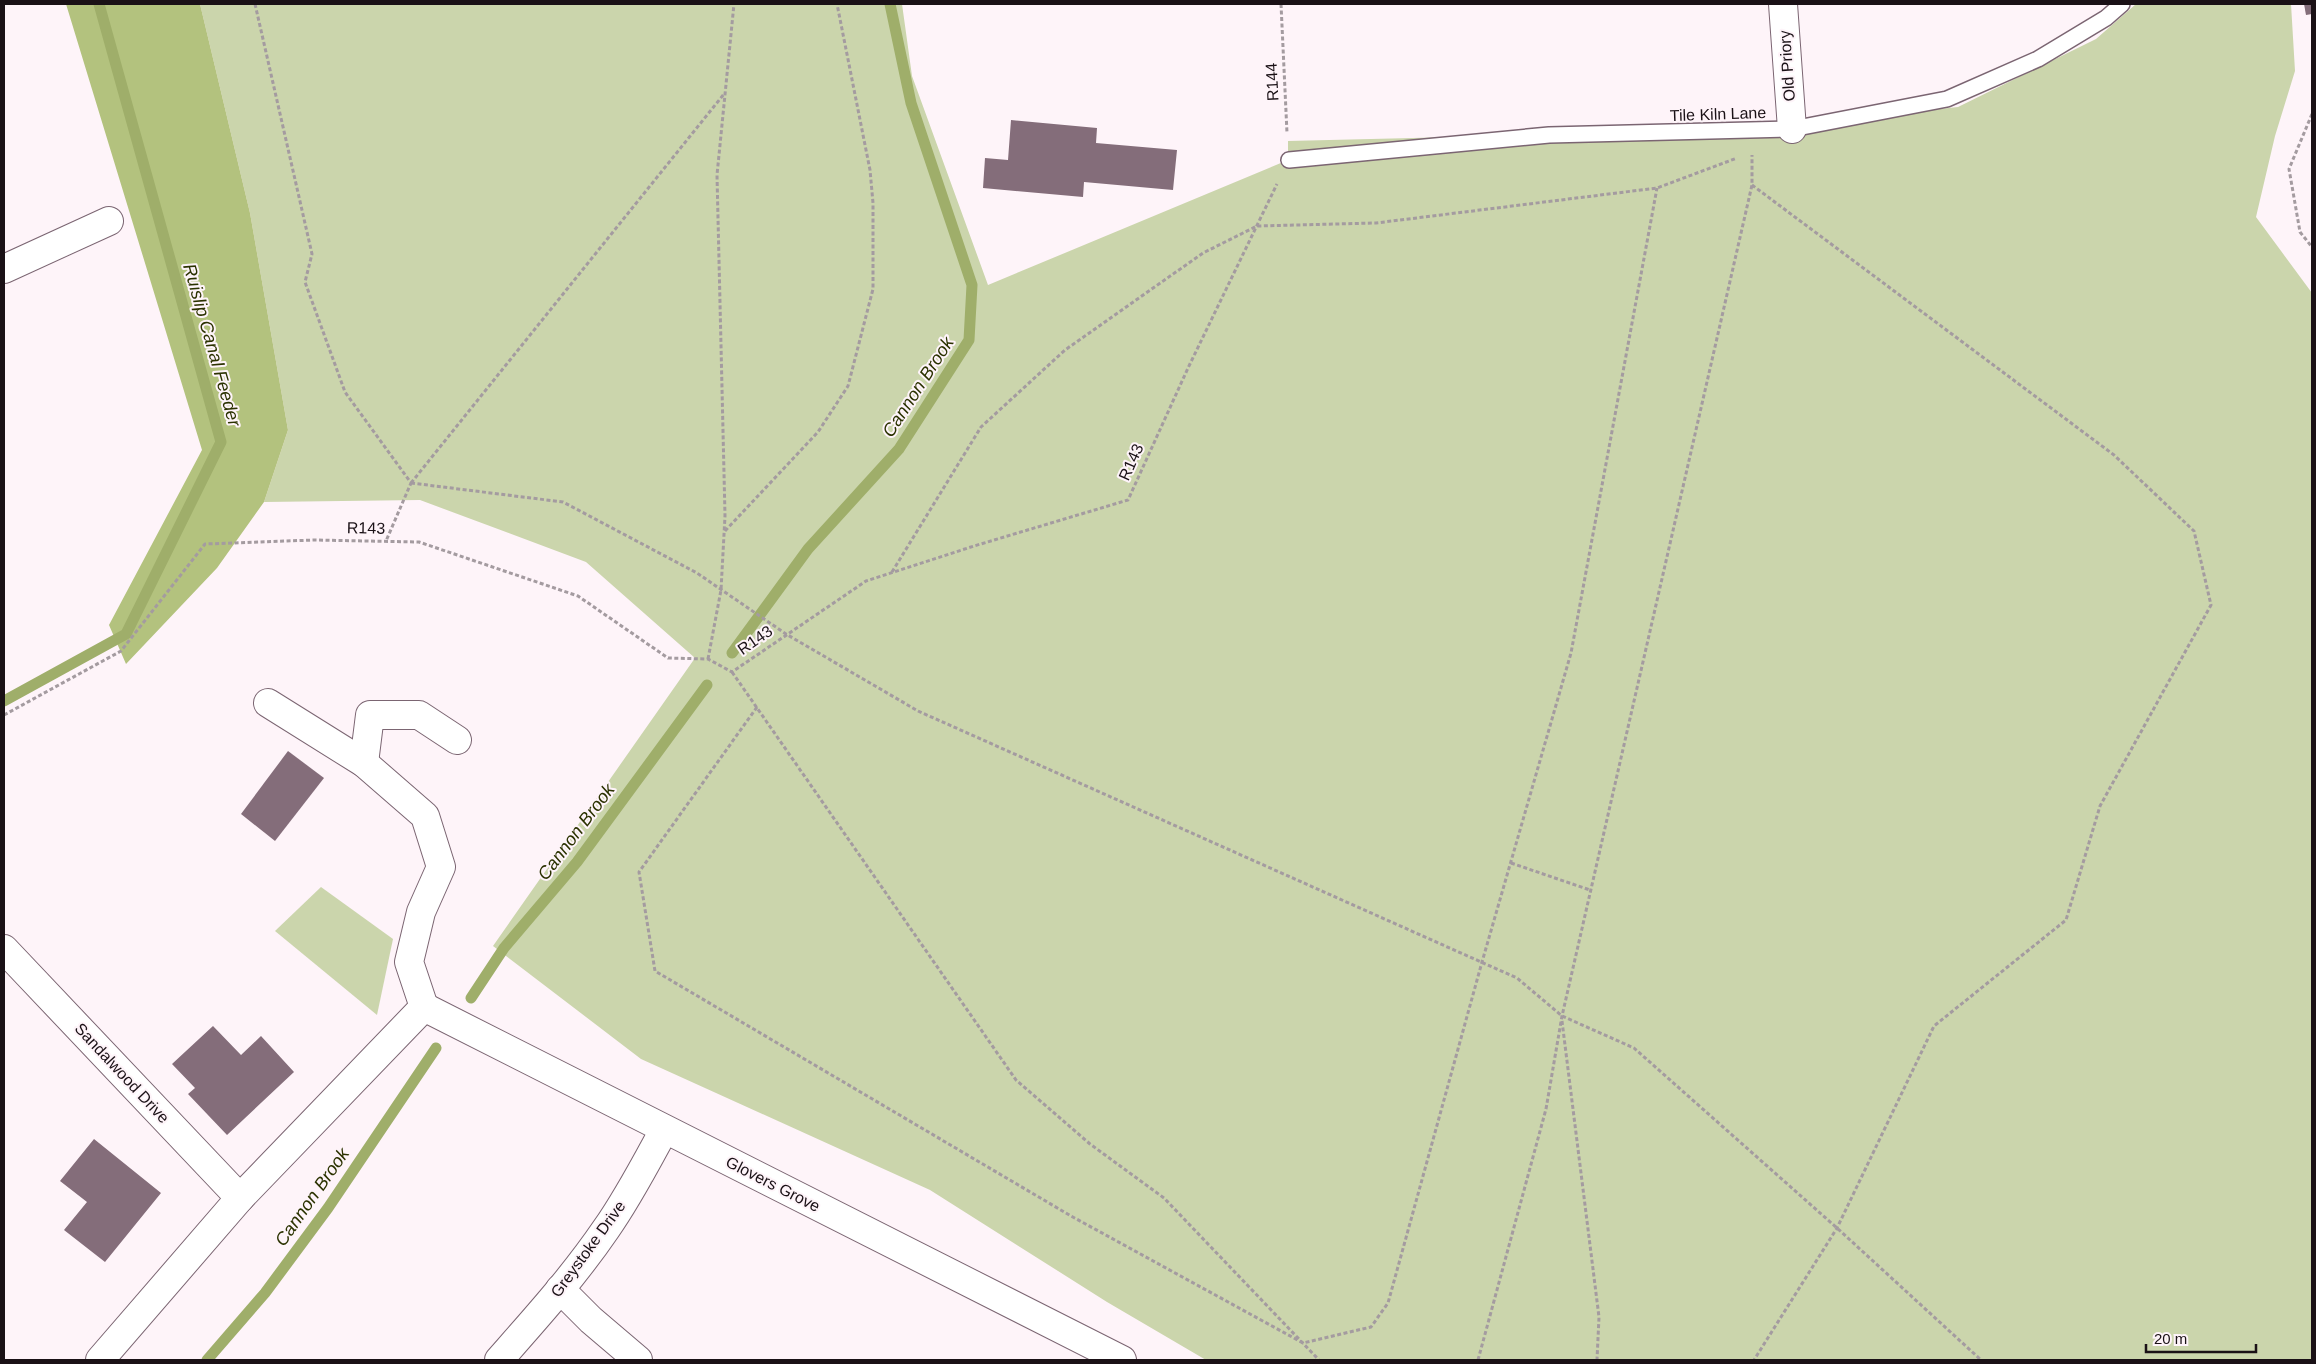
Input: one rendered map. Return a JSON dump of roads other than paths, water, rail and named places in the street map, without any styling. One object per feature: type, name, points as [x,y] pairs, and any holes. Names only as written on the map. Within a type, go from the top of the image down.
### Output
[{"type":"street","name":"Old Priory","points":[[1783,4],[1792,128]]},
{"type":"street","points":[[4,269],[109,221]]},
{"type":"street","points":[[100,1360],[240,1198],[424,1007],[409,962],[421,912],[441,867],[425,816],[364,763],[268,702]]},
{"type":"street","points":[[364,763],[370,715],[419,715],[457,740]]},
{"type":"street","name":"Sandalwood Drive","points":[[4,949],[240,1198]]},
{"type":"street","name":"Glovers Grove","points":[[424,1007],[1122,1360]]},
{"type":"street","name":"Greystoke Drive","points":[[499,1360],[560,1289],[606,1229],[664,1130]]},
{"type":"street","points":[[560,1289],[591,1320],[638,1360]]},
{"type":"lane","name":"Tile Kiln Lane","points":[[1289,160],[1549,135],[1792,128],[1947,98],[2038,59],[2106,18],[2122,4]]},
{"type":"waterway","name":"Ruislip Canal Feeder","points":[[4,701],[126,634],[221,442],[99,4]]},
{"type":"waterway","name":"Cannon Brook","points":[[732,653],[808,549],[899,449],[969,340],[972,285],[911,103],[890,4]]},
{"type":"waterway","name":"Cannon Brook","points":[[471,998],[504,948],[577,862],[707,685]]},
{"type":"waterway","name":"Cannon Brook","points":[[207,1360],[265,1293],[328,1208],[436,1048]]}]
